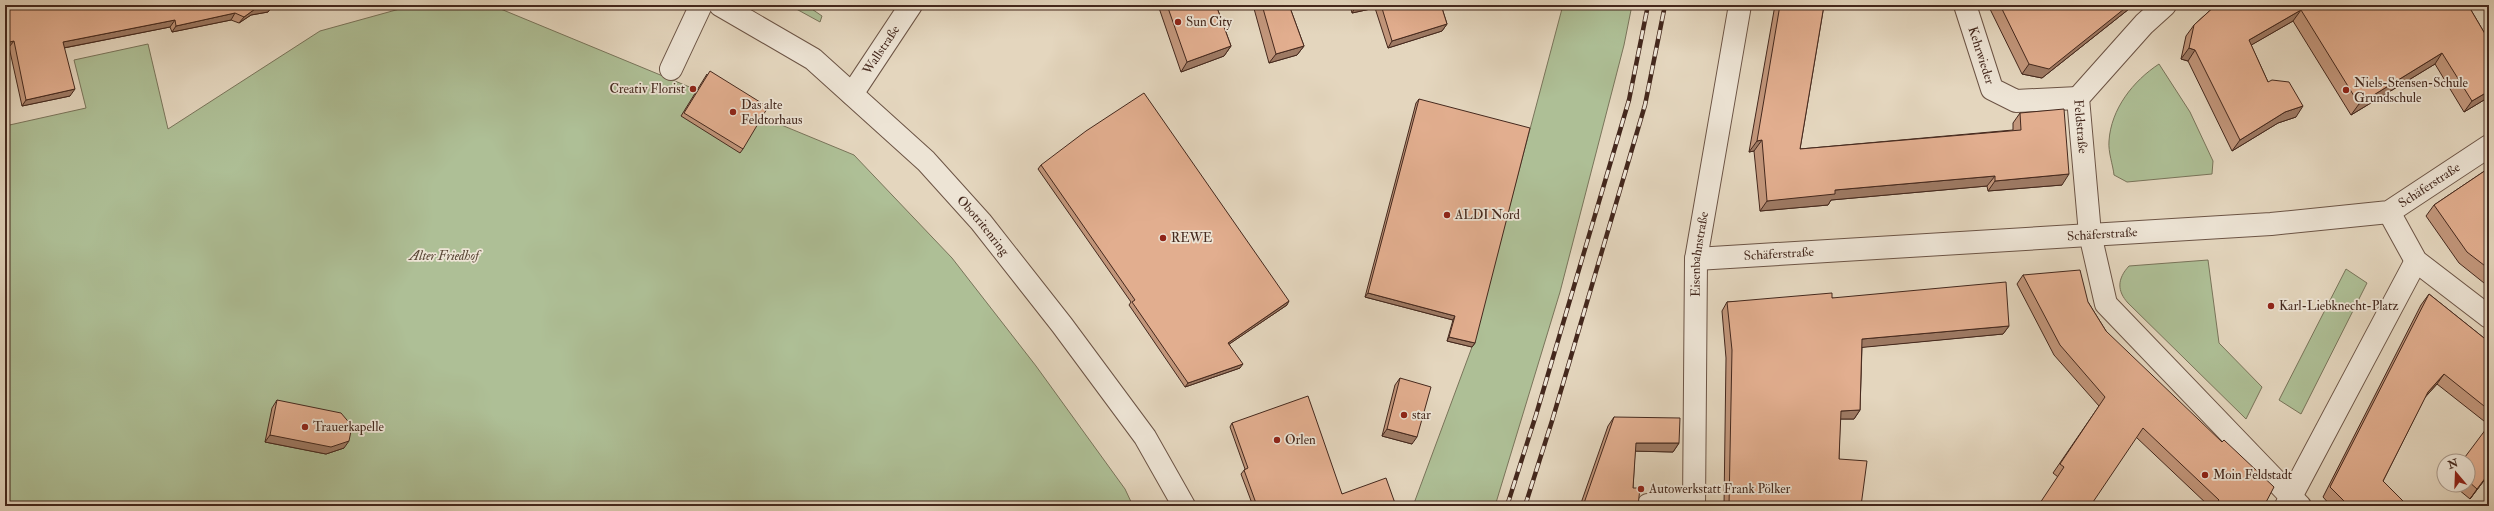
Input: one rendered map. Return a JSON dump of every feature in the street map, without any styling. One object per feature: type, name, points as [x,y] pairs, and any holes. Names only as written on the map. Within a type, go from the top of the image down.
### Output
[{"type":"street","points":[[671,69],[701,5]]},
{"type":"street","name":"Obotritenring","points":[[720,5],[813,59],[926,161],[981,222],[1062,325],[1145,437],[1184,506]]},
{"type":"street","name":"Wallstraße","points":[[852,94],[910,5]]},
{"type":"street","name":"Eisenbahnstraße","points":[[1694,505],[1696,259],[1740,5]]},
{"type":"street","name":"Kehrwieder","points":[[1965,5],[1992,89],[2016,101],[2078,98]]},
{"type":"street","name":"Feldstraße","points":[[2090,234],[2078,98],[2144,24],[2166,5]]},
{"type":"street","name":"Schäferstraße","points":[[1696,259],[2271,224],[2389,212],[2489,146]]},
{"type":"street","points":[[2389,212],[2416,261],[2489,317]]},
{"type":"street","points":[[2090,234],[2106,304],[2293,503],[2416,261]]},
{"type":"street","points":[[1648,504],[1694,505]]},
{"type":"green space","name":"Alter Friedhof","points":[[414,5],[491,5],[854,155],[952,258],[1036,366],[1125,489],[1133,506],[5,506],[5,126],[86,108],[74,60],[148,44],[168,129],[320,31]]},
{"type":"green space","points":[[789,5],[806,5],[822,16],[820,22]]},
{"type":"green space","points":[[1563,5],[1632,5],[1624,45],[1560,292],[1495,506],[1413,506],[1472,347]]},
{"type":"green space","points":[[2159,64],[2190,112],[2213,161],[2212,174],[2127,182],[2114,175],[2109,145],[2111,129],[2119,107],[2132,87]]},
{"type":"green space","points":[[2208,260],[2219,343],[2262,387],[2246,419],[2128,303],[2120,289],[2122,276],[2129,266]]},
{"type":"green space","points":[[2346,269],[2367,283],[2301,414],[2279,400]]},
{"type":"building","points":[[29,5],[273,5],[255,9],[244,17],[235,13],[176,26],[175,20],[63,42],[75,89],[26,100],[14,41],[5,43],[5,10]]},
{"type":"building","points":[[1167,5],[1216,5],[1231,46],[1187,62]]},
{"type":"building","points":[[1262,5],[1289,5],[1304,46],[1276,54]]},
{"type":"building","points":[[1381,5],[1441,5],[1447,24],[1392,41]]},
{"type":"building","points":[[1780,5],[1824,5],[1800,149],[2021,130],[2020,113],[2064,109],[2069,174],[1995,181],[1995,176],[1835,190],[1835,194],[1767,201],[1762,140],[1757,141]]},
{"type":"building","points":[[2000,5],[2129,5],[2049,69],[2029,64]]},
{"type":"building","points":[[2216,5],[2468,5],[2489,39],[2489,91],[2472,101],[2442,53],[2359,104],[2301,10],[2249,40],[2268,82],[2272,80],[2289,82],[2303,106],[2285,112],[2240,140],[2195,50],[2189,48],[2194,25]]},
{"type":"building","points":[[710,71],[768,107],[743,149],[684,113]]},
{"type":"building","name":"REWE","points":[[1144,93],[1289,301],[1228,343],[1243,364],[1188,383],[1132,302],[1135,300],[1041,165],[1086,131]]},
{"type":"building","name":"ALDI Nord","points":[[1419,99],[1530,128],[1475,343],[1449,337],[1455,316],[1368,293]]},
{"type":"building","points":[[2489,168],[2489,269],[2467,252],[2434,205]]},
{"type":"building","points":[[2080,270],[2088,302],[2106,331],[2222,442],[2224,440],[2274,487],[2264,506],[2215,506],[2219,500],[2143,428],[2091,505],[2093,506],[2038,506],[2064,467],[2060,464],[2105,397],[2060,345],[2023,275]]},
{"type":"building","points":[[2006,282],[2009,326],[1862,339],[1860,410],[1841,411],[1839,459],[1867,461],[1861,506],[1729,506],[1732,350],[1727,302],[1832,293],[1832,298]]},
{"type":"building","points":[[2429,294],[2489,342],[2489,410],[2444,374],[2428,392],[2383,481],[2408,506],[2349,506],[2330,487]]},
{"type":"building","name":"star","points":[[1400,378],[1431,387],[1417,437],[1387,429]]},
{"type":"building","points":[[1308,396],[1342,494],[1386,478],[1396,506],[1257,506],[1244,470],[1248,468],[1232,423]]},
{"type":"building","name":"Trauerkapelle","points":[[277,400],[341,413],[352,426],[349,441],[331,447],[270,435]]},
{"type":"building","points":[[1614,417],[1680,418],[1679,443],[1636,443],[1633,488],[1640,488],[1638,506],[1583,506]]},
{"type":"building","points":[[2489,425],[2489,473],[2477,489],[2476,453],[2468,453]]},
{"type":"railway","points":[[1507,506],[1536,415],[1629,100],[1648,5]]},
{"type":"railway","points":[[1525,506],[1552,421],[1645,105],[1665,5]]},
{"type":"place","name":"Sun City","points":[[1178,22]]},
{"type":"place","name":"Creativ Florist","points":[[693,89]]},
{"type":"place","name":"Niels-Stensen-Schule Grundschule","points":[[2346,90]]},
{"type":"place","name":"Das alte Feldtorhaus","points":[[733,112]]},
{"type":"place","name":"ALDI Nord","points":[[1447,215]]},
{"type":"place","name":"REWE","points":[[1163,238]]},
{"type":"place","name":"Karl-Liebknecht-Platz","points":[[2271,306]]},
{"type":"place","name":"star","points":[[1404,415]]},
{"type":"place","name":"Trauerkapelle","points":[[305,427]]},
{"type":"place","name":"Orlen","points":[[1277,440]]},
{"type":"place","name":"Moin Feldstadt","points":[[2205,475]]},
{"type":"place","name":"Autowerkstatt Frank Pölker","points":[[1641,489]]}]
